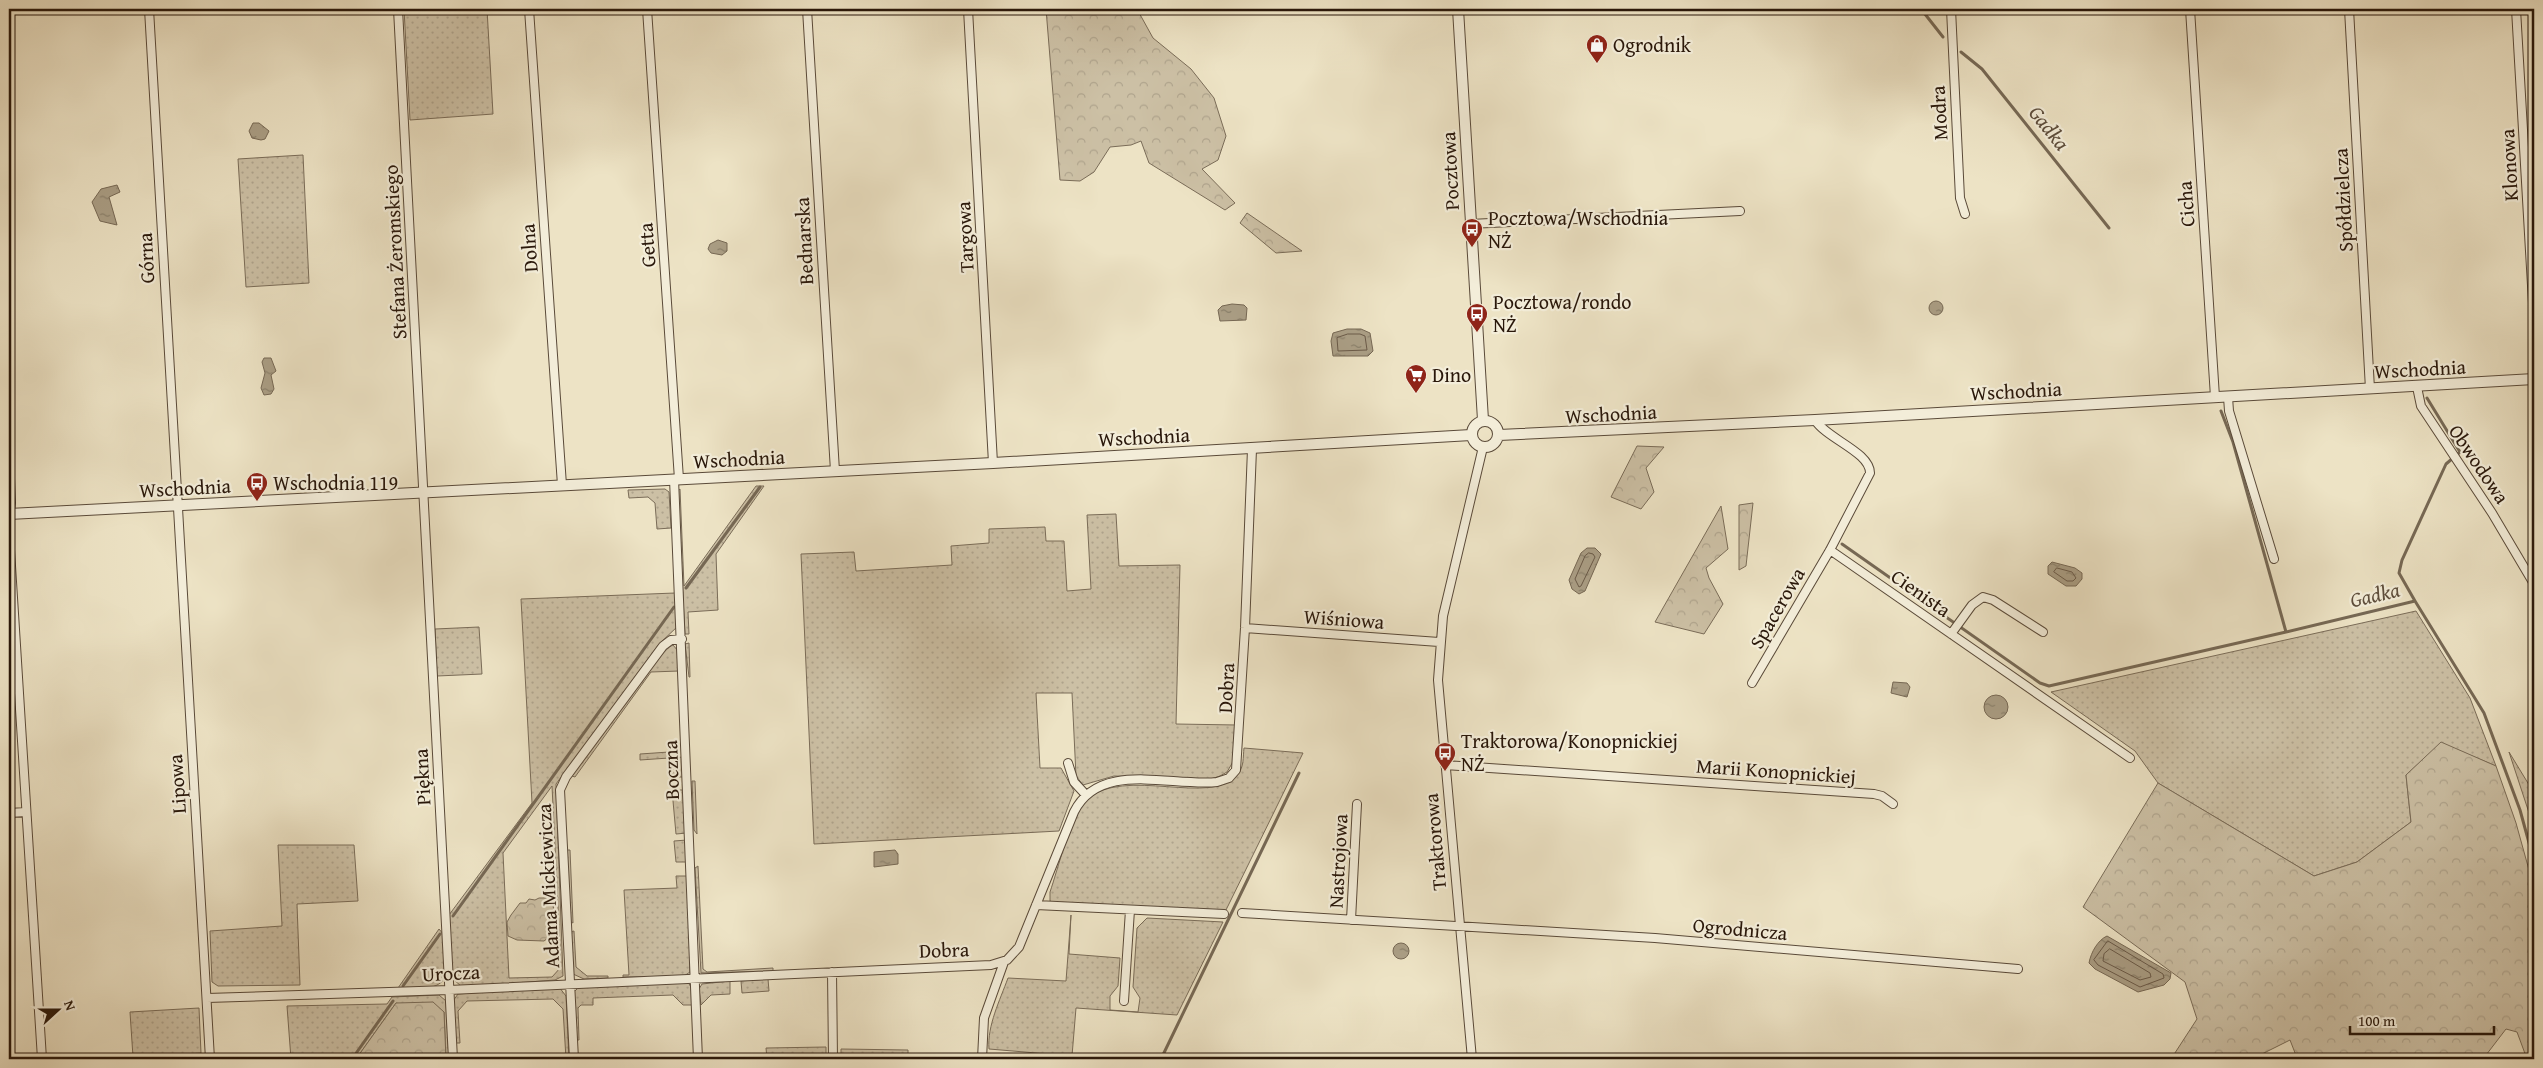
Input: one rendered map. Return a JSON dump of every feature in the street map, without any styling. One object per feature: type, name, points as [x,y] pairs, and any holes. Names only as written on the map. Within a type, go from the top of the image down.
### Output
[{"type":"street","name":"Górna","points":[[149,9],[176,506]]},
{"type":"street","name":"Stefana Żeromskiego","points":[[398,9],[424,493]]},
{"type":"street","name":"Dolna","points":[[529,9],[562,485]]},
{"type":"street","name":"Getta","points":[[647,9],[677,479]]},
{"type":"street","name":"Bednarska","points":[[806,9],[835,471]]},
{"type":"street","name":"Targowa","points":[[968,9],[993,463]]},
{"type":"street","name":"Pocztowa","points":[[1458,9],[1483,420]]},
{"type":"street","name":"Modra","points":[[1951,9],[1960,198],[1965,214]]},
{"type":"street","name":"Cicha","points":[[2190,9],[2215,397]]},
{"type":"street","name":"Spółdzielcza","points":[[2349,9],[2370,389]]},
{"type":"street","name":"Klonowa","points":[[2516,9],[2534,320]]},
{"type":"street","points":[[1470,224],[1740,211]]},
{"type":"street","name":"Wschodnia","points":[[1499,435],[1815,420],[2534,380]]},
{"type":"street","name":"Obwodowa","points":[[2416,386],[2421,406],[2492,513],[2534,584]]},
{"type":"street","points":[[2228,396],[2229,411],[2274,559]]},
{"type":"street","points":[[1483,420],[1494,423],[1499,435],[1494,444],[1483,447],[1475,443],[1471,435],[1474,425],[1483,420]]},
{"type":"street","points":[[1815,420],[1824,431],[1866,459],[1870,468],[1869,478],[1830,550]]},
{"type":"street","name":"Wschodnia","points":[[9,517],[176,506],[1252,449],[1471,435]]},
{"type":"street","name":"Traktorowa","points":[[1472,1059],[1438,680],[1440,642],[1444,616],[1483,447]]},
{"type":"street","name":"Dobra","points":[[1086,794],[1097,786],[1116,780],[1204,783],[1222,781],[1232,775],[1238,763],[1252,449]]},
{"type":"street","points":[[9,454],[9,517]]},
{"type":"street","name":"Boczna","points":[[677,479],[698,1059]]},
{"type":"street","name":"Piękna","points":[[424,493],[453,1059]]},
{"type":"street","name":"Lipowa","points":[[176,506],[210,1059]]},
{"type":"street","points":[[9,534],[42,1059]]},
{"type":"street","name":"Cienista","points":[[1830,550],[2130,758]]},
{"type":"street","name":"Spacerowa","points":[[1752,683],[1830,550]]},
{"type":"street","points":[[1951,634],[1972,604],[1983,597],[1994,600],[2043,632]]},
{"type":"street","name":"Wiśniowa","points":[[1245,628],[1440,642]]},
{"type":"street","name":"Adama Mickiewicza","points":[[574,1059],[561,786],[663,646],[671,640],[682,639]]},
{"type":"street","points":[[9,695],[19,695]]},
{"type":"street","points":[[982,1059],[984,1018],[1004,962],[1020,947],[1074,812],[1086,794],[1074,782],[1068,763]]},
{"type":"street","name":"Marii Konopnickiej","points":[[1445,765],[1874,794],[1882,796],[1893,804]]},
{"type":"street","name":"Nastrojowa","points":[[1351,920],[1357,804]]},
{"type":"street","points":[[9,813],[26,812]]},
{"type":"street","points":[[1036,905],[1224,914]]},
{"type":"street","points":[[1124,1001],[1130,910]]},
{"type":"street","name":"Ogrodnicza","points":[[1242,913],[1655,938],[2018,969]]},
{"type":"street","name":"Dobra","points":[[696,978],[990,965],[1004,962]]},
{"type":"street","points":[[832,972],[833,1059]]},
{"type":"street","name":"Urocza","points":[[207,998],[449,990],[696,978]]},
{"type":"green space","points":[[404,9],[487,9],[493,114],[410,120]]},
{"type":"green space","points":[[1046,9],[1137,9],[1153,38],[1191,69],[1214,98],[1226,136],[1218,160],[1202,169],[1235,203],[1225,210],[1149,163],[1141,141],[1131,145],[1110,147],[1094,172],[1080,181],[1060,180]]},
{"type":"green space","points":[[303,155],[309,283],[246,287],[238,159]]},
{"type":"green space","points":[[1247,213],[1302,251],[1276,253],[1240,223]]},
{"type":"green space","points":[[1637,446],[1664,447],[1646,468],[1654,492],[1641,509],[1611,497]]},
{"type":"green space","points":[[756,486],[764,486],[716,554],[718,610],[688,612],[689,634],[685,634],[677,492],[680,489],[684,586]]},
{"type":"green space","points":[[665,489],[669,492],[671,528],[657,529],[655,503],[648,497],[629,498],[628,490]]},
{"type":"green space","points":[[1753,503],[1746,566],[1739,570],[1739,505]]},
{"type":"green space","points":[[1721,506],[1728,549],[1706,568],[1709,578],[1723,604],[1704,634],[1655,622]]},
{"type":"green space","points":[[1116,514],[1119,566],[1180,565],[1176,724],[1237,725],[1234,760],[1227,772],[1211,779],[1114,776],[1083,785],[1076,776],[1072,693],[1036,693],[1040,768],[1061,768],[1074,791],[1059,831],[814,844],[801,554],[854,552],[856,571],[952,565],[951,546],[989,543],[989,529],[1045,527],[1046,541],[1064,541],[1067,591],[1091,589],[1087,515]]},
{"type":"green space","points":[[675,593],[678,626],[659,644],[556,784],[563,976],[555,980],[462,987],[452,978],[449,915],[532,803],[521,599]],"holes":[[[552,786],[561,967],[552,977],[509,978],[503,853]]]},
{"type":"green space","points":[[2416,611],[2470,698],[2496,766],[2441,743],[2406,775],[2411,822],[2357,862],[2314,876],[2158,783],[2135,751],[2051,692]]},
{"type":"green space","points":[[479,627],[482,674],[437,676],[435,629]]},
{"type":"green space","points":[[689,643],[690,677],[685,644]]},
{"type":"green space","points":[[673,645],[678,651],[679,671],[651,672],[575,777],[572,776],[652,665]]},
{"type":"green space","points":[[2441,742],[2496,766],[2516,823],[2534,888],[2534,1059],[2527,1059],[2517,1032],[2506,1029],[2483,1059],[2295,1059],[2297,1058],[2290,1040],[2252,1059],[2171,1059],[2197,1019],[2185,982],[2083,907],[2158,783],[2314,876],[2357,862],[2411,822],[2406,775]]},
{"type":"green space","points":[[1244,748],[1303,753],[1226,910],[1057,904],[1050,901],[1050,892],[1065,843],[1075,817],[1086,800],[1102,790],[1122,786],[1144,785],[1189,788],[1209,787],[1226,783],[1240,771]]},
{"type":"green space","points":[[669,752],[670,758],[683,757],[684,777],[671,777],[669,758],[640,760],[640,754]]},
{"type":"green space","points":[[2509,752],[2534,793],[2534,828]]},
{"type":"green space","points":[[692,781],[695,781],[697,834],[694,830]]},
{"type":"green space","points":[[672,790],[685,790],[687,833],[676,834]]},
{"type":"green space","points":[[687,840],[688,862],[676,862],[674,841]]},
{"type":"green space","points":[[278,845],[354,845],[358,901],[297,904],[300,985],[218,986],[212,982],[210,931],[282,926]]},
{"type":"green space","points":[[566,850],[570,850],[573,923],[569,921]]},
{"type":"green space","points":[[698,866],[703,969],[707,972],[773,968],[773,971],[701,973],[695,868]]},
{"type":"green space","points":[[676,876],[689,876],[690,972],[684,976],[623,977],[623,975],[629,975],[624,890],[677,888]]},
{"type":"green space","points":[[550,898],[553,902],[556,932],[544,941],[517,940],[508,936],[507,922],[520,903],[526,903],[529,899],[535,900]]},
{"type":"green space","points":[[1071,915],[1069,954],[1120,958],[1118,986],[1110,996],[1110,1010],[1138,1012],[1140,998],[1133,987],[1137,928],[1147,918],[1223,922],[1177,1015],[1076,1008],[1072,1056],[989,1049],[992,1022],[1008,978],[1066,981]]},
{"type":"green space","points":[[439,929],[444,935],[445,978],[430,987],[418,989],[398,988]]},
{"type":"green space","points":[[574,931],[576,967],[587,976],[608,976],[608,978],[584,979],[573,974],[570,932]]},
{"type":"green space","points":[[768,979],[769,991],[742,993],[741,981]]},
{"type":"green space","points":[[730,981],[730,994],[711,995],[701,1005],[699,989],[702,984]]},
{"type":"green space","points":[[688,982],[692,989],[693,1005],[683,1005],[673,995],[593,998],[593,1005],[581,1005],[578,1008],[579,1040],[576,1040],[573,993],[579,987]]},
{"type":"green space","points":[[559,987],[566,996],[569,1059],[566,1059],[563,1009],[553,999],[467,1001],[458,1011],[460,1043],[455,1043],[453,1001],[458,994]]},
{"type":"green space","points":[[439,995],[446,1001],[449,1059],[446,1059],[444,1012],[396,1003],[356,1059],[291,1059],[287,1006],[387,1004],[392,997]]},
{"type":"green space","points":[[433,1002],[444,1012],[446,1059],[356,1059],[396,1003]]},
{"type":"green space","points":[[199,1008],[201,1053],[133,1057],[130,1012]]},
{"type":"green space","points":[[826,1047],[826,1059],[767,1059],[766,1048]]},
{"type":"green space","points":[[841,1049],[908,1050],[908,1059],[841,1059]]},
{"type":"water","points":[[253,123],[259,123],[269,131],[265,139],[252,138],[249,131]]},
{"type":"water","points":[[117,185],[120,192],[109,197],[117,225],[100,221],[92,202],[101,189]]},
{"type":"water","points":[[718,240],[727,243],[727,251],[722,255],[711,253],[708,249],[710,244]]},
{"type":"water","points":[[1933,301],[1939,301],[1943,308],[1939,315],[1933,315],[1929,311],[1929,305]]},
{"type":"water","points":[[1232,304],[1244,305],[1247,308],[1246,320],[1220,321],[1218,310],[1222,306]]},
{"type":"water","points":[[1347,329],[1361,329],[1370,333],[1373,351],[1368,356],[1333,356],[1331,341],[1333,333]]},
{"type":"water","points":[[264,358],[271,358],[276,371],[271,375],[274,389],[271,394],[264,395],[261,388],[265,373],[262,362]]},
{"type":"water","points":[[1587,548],[1595,548],[1601,554],[1585,591],[1579,594],[1572,589],[1569,580],[1581,553]]},
{"type":"water","points":[[2052,562],[2075,568],[2082,573],[2082,579],[2076,586],[2066,586],[2048,574],[2048,566]]},
{"type":"water","points":[[1893,682],[1907,683],[1910,687],[1907,697],[1891,693]]},
{"type":"water","points":[[1996,695],[2005,698],[2008,707],[2005,716],[1996,719],[1987,716],[1984,707],[1987,698]]},
{"type":"water","points":[[895,850],[898,854],[898,864],[874,867],[874,852]]},
{"type":"water","points":[[2107,936],[2171,973],[2170,979],[2164,985],[2138,992],[2095,969],[2089,963],[2091,955],[2098,943]]},
{"type":"water","points":[[1398,943],[1404,943],[1409,948],[1407,957],[1398,959],[1393,954],[1393,948]]},
{"type":"waterway","name":"Gadka","points":[[1921,9],[1943,37]]},
{"type":"waterway","name":"Gadka","points":[[1961,52],[1982,69],[2109,228]]},
{"type":"waterway","points":[[2415,601],[2399,573],[2402,560],[2446,464],[2460,452],[2427,398]]},
{"type":"waterway","name":"Gadka","points":[[2221,411],[2233,442],[2286,632],[2415,601],[2484,713],[2520,810],[2534,861]]},
{"type":"waterway","points":[[686,588],[760,487]]},
{"type":"waterway","points":[[1842,544],[2040,683],[2049,686],[2286,632]]},
{"type":"waterway","points":[[453,916],[674,607]]},
{"type":"waterway","points":[[1161,1059],[1299,773]]},
{"type":"waterway","points":[[403,986],[440,934]]},
{"type":"waterway","points":[[352,1059],[393,1001]]},
{"type":"waterway","points":[[995,1059],[996,1055],[1045,1059]]},
{"type":"place","name":"Ogrodnik","points":[[1597,64]]},
{"type":"place","name":"Pocztowa/Wschodnia NŻ","points":[[1472,248]]},
{"type":"place","name":"Pocztowa/rondo NŻ","points":[[1477,333]]},
{"type":"place","name":"Dino","points":[[1416,394]]},
{"type":"place","name":"Wschodnia 119","points":[[257,502]]},
{"type":"place","name":"Traktorowa/Konopnickiej NŻ","points":[[1445,772]]}]
